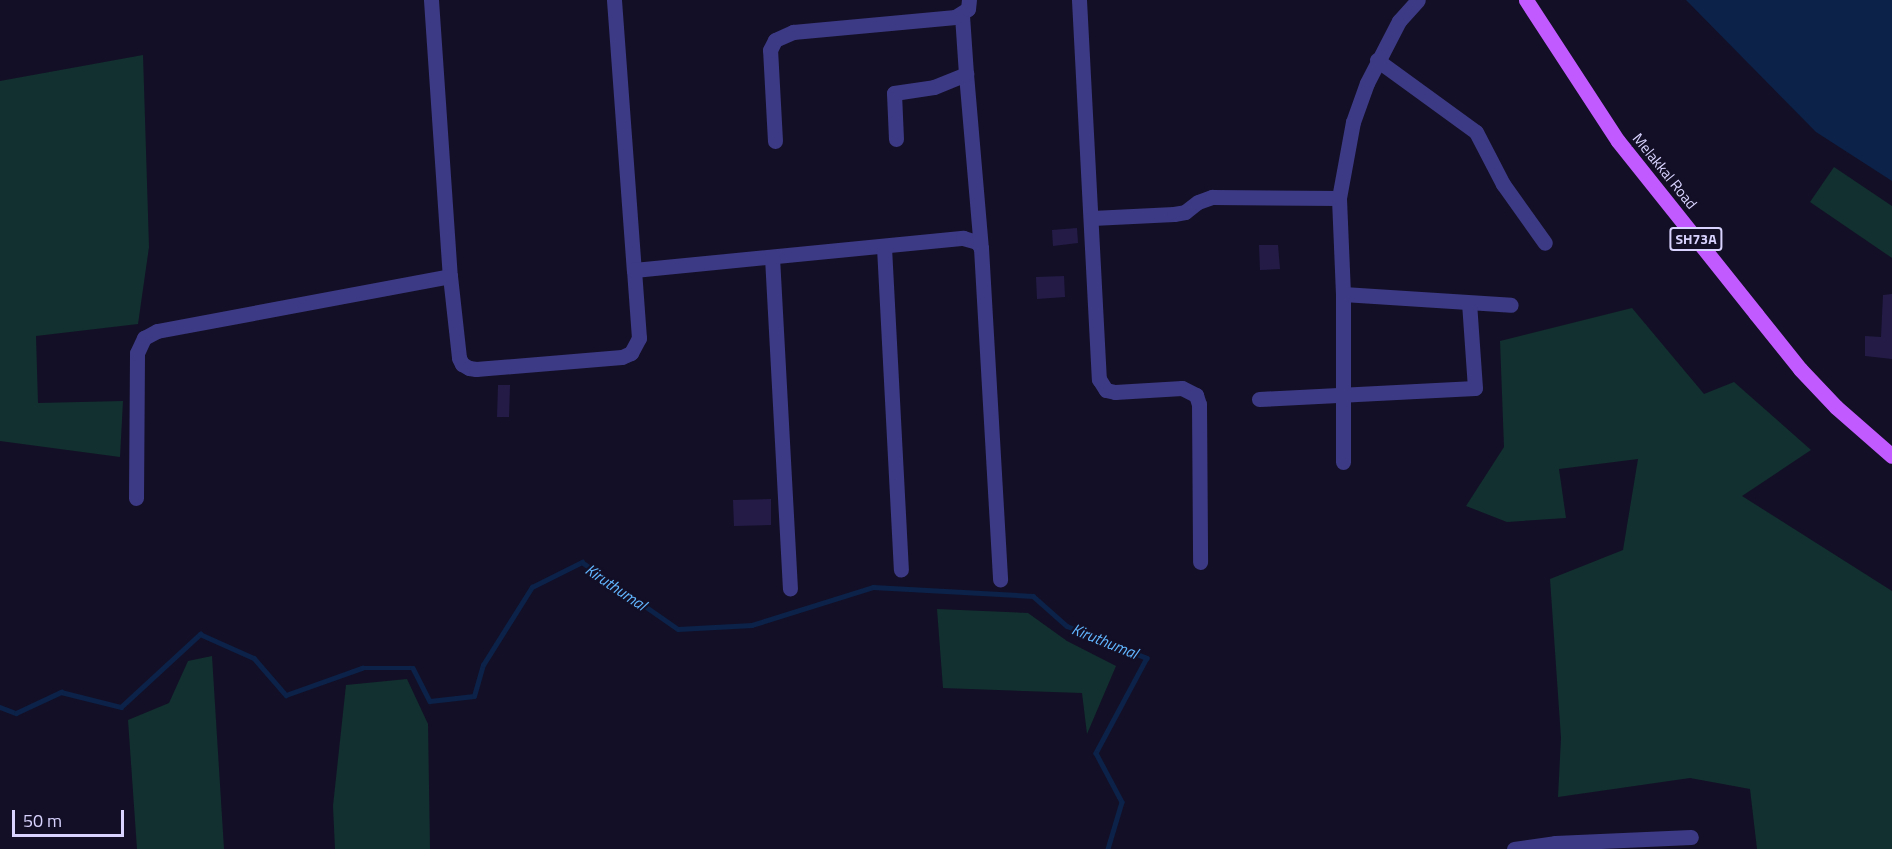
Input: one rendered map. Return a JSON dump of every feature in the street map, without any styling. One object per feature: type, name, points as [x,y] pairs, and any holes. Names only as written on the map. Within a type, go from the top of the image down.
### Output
[{"type":"main road","name":"Melakkal Road","points":[[1526,0],[1618,141],[1800,369],[1836,407],[1892,456]]},
{"type":"street","points":[[431,0],[450,276],[459,358],[469,368],[476,369],[622,357],[631,353],[639,338],[614,0]]},
{"type":"street","points":[[775,141],[770,50],[775,40],[793,32],[962,15],[968,9],[969,0]]},
{"type":"street","points":[[1079,0],[1099,380],[1102,387],[1115,392],[1182,388],[1196,395],[1199,404],[1200,562]]},
{"type":"street","points":[[1343,462],[1343,294],[1339,198],[1353,122],[1377,60],[1399,21],[1418,0]]},
{"type":"street","points":[[962,15],[981,248],[1000,579]]},
{"type":"street","points":[[1377,60],[1476,132],[1503,184],[1545,243]]},
{"type":"street","points":[[896,139],[894,93],[934,87],[966,74]]},
{"type":"street","points":[[1092,218],[1174,214],[1185,212],[1198,202],[1212,197],[1339,198]]},
{"type":"street","points":[[634,270],[963,238],[977,242],[981,248]]},
{"type":"street","points":[[884,247],[901,570]]},
{"type":"street","points":[[772,257],[790,589]]},
{"type":"street","points":[[136,498],[136,352],[144,338],[157,331],[450,276]]},
{"type":"street","points":[[1343,294],[1511,305]]},
{"type":"street","points":[[1259,399],[1475,388],[1469,303]]},
{"type":"street","points":[[1514,849],[1691,837]]},
{"type":"green space","points":[[143,55],[149,247],[138,324],[36,336],[38,403],[123,401],[120,457],[0,441],[0,81]]},
{"type":"green space","points":[[1834,167],[1892,206],[1892,258],[1810,202]]},
{"type":"green space","points":[[1632,308],[1704,394],[1734,382],[1811,450],[1742,496],[1892,591],[1892,849],[1757,849],[1750,789],[1690,778],[1558,797],[1561,738],[1550,579],[1623,550],[1638,459],[1559,469],[1566,518],[1507,522],[1466,506],[1504,447],[1500,341]]},
{"type":"green space","points":[[937,609],[1028,613],[1067,641],[1116,666],[1087,734],[1082,693],[943,688]]},
{"type":"green space","points":[[212,656],[224,849],[137,849],[128,720],[169,703],[188,661]]},
{"type":"green space","points":[[407,679],[428,724],[430,849],[335,849],[333,806],[346,685]]},
{"type":"water","points":[[1686,0],[1892,0],[1892,181],[1816,132]]},
{"type":"building","points":[[1077,228],[1078,243],[1053,246],[1052,230]]},
{"type":"building","points":[[1259,245],[1278,245],[1280,269],[1260,270]]},
{"type":"building","points":[[1064,276],[1065,297],[1037,299],[1036,277]]},
{"type":"building","points":[[1892,294],[1892,359],[1865,356],[1865,336],[1881,337],[1883,295]]},
{"type":"building","points":[[498,385],[510,385],[509,417],[497,417]]},
{"type":"building","points":[[771,499],[771,525],[734,526],[733,500]]},
{"type":"waterway","name":"Kiruthumal","points":[[0,707],[16,713],[61,692],[121,707],[200,634],[254,658],[286,695],[362,668],[413,668],[430,701],[474,696],[483,665],[532,587],[582,562],[678,629],[752,625],[873,587],[1033,596],[1067,626],[1147,658],[1096,753],[1122,802],[1108,849]]}]
